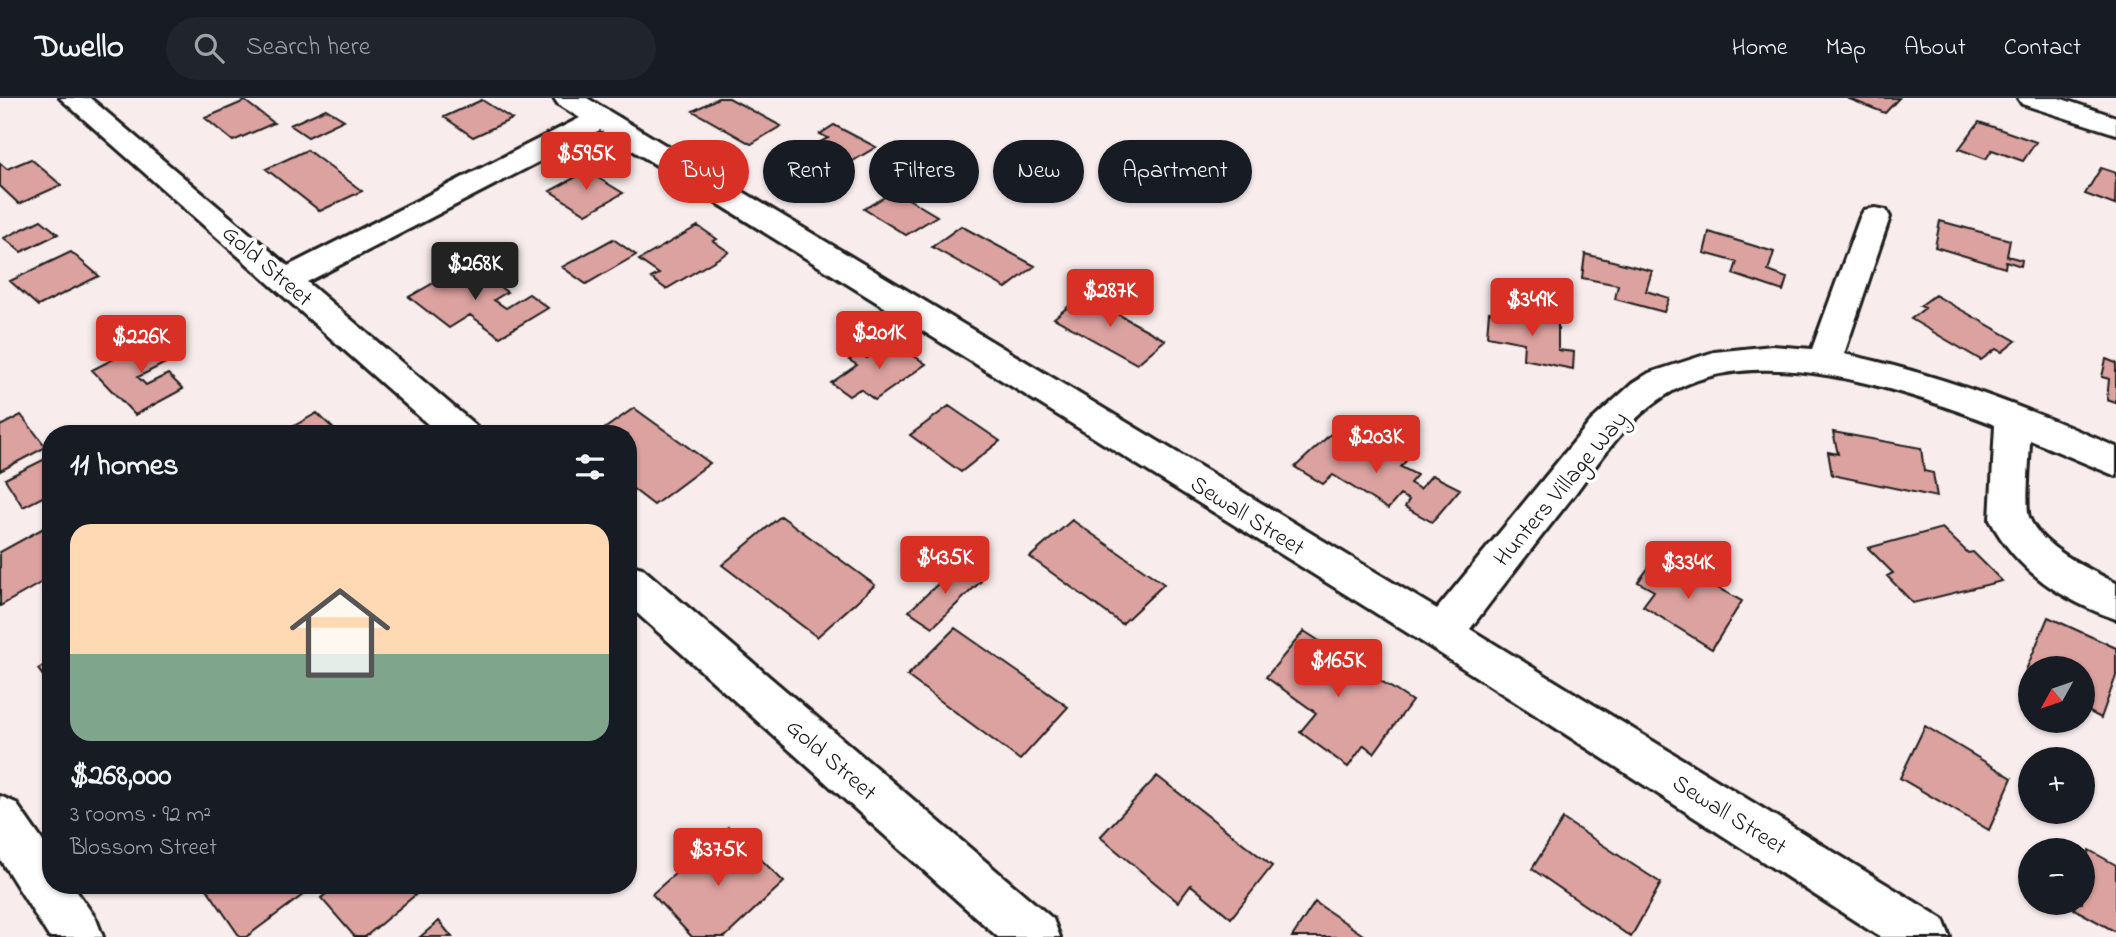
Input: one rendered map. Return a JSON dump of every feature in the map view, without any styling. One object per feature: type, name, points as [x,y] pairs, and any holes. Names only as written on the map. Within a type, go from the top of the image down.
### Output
[{"type":"street","name":"Gold Street","points":[[74,98],[452,425]]},
{"type":"street","name":"Sewall Street","points":[[568,98],[1442,634],[1925,937]]},
{"type":"street","points":[[2032,98],[2116,126]]},
{"type":"street","points":[[286,280],[601,118]]},
{"type":"street","points":[[1824,363],[1875,217]]},
{"type":"street","name":"Hunters Village Way","points":[[1442,634],[1604,430],[1630,404],[1660,382],[1698,368],[1742,360],[1791,359],[1897,376],[2013,417],[2116,461]]},
{"type":"street","points":[[2013,417],[2010,520],[2036,556],[2062,574],[2116,602]]},
{"type":"street","name":"Gold Street","points":[[637,588],[1035,937]]},
{"type":"street","points":[[0,818],[42,882]]},
{"type":"street","points":[[50,894],[78,937]]},
{"type":"building","points":[[718,98],[729,98],[781,126],[751,144],[749,140],[744,140],[693,111]]},
{"type":"building","points":[[1847,98],[1899,98],[1885,113]]},
{"type":"building","points":[[482,100],[512,119],[473,137],[444,117]]},
{"type":"building","points":[[245,101],[274,123],[233,141],[205,118]]},
{"type":"building","points":[[326,109],[344,120],[308,137],[290,125]]},
{"type":"building","points":[[1979,122],[2036,142],[2023,161],[1992,150],[1986,159],[1959,149]]},
{"type":"building","points":[[834,125],[869,143],[869,151],[855,160],[855,140],[824,140],[828,138],[820,134]]},
{"type":"building","points":[[307,150],[362,191],[320,211],[266,169]]},
{"type":"building","points":[[31,159],[61,185],[19,204],[0,186],[0,163],[7,169]]},
{"type":"building","points":[[2101,168],[2116,173],[2115,205],[2085,194]]},
{"type":"building","points":[[587,171],[623,193],[586,214],[550,191]]},
{"type":"building","points":[[874,203],[915,203],[937,216],[906,235],[864,209]]},
{"type":"building","points":[[41,220],[58,234],[21,252],[4,238]]},
{"type":"building","points":[[1940,221],[2010,240],[2007,256],[2022,260],[2021,266],[2006,261],[2005,268],[1935,247]]},
{"type":"building","points":[[698,226],[717,239],[713,241],[729,252],[666,289],[651,278],[659,274],[639,260]]},
{"type":"building","points":[[961,226],[1035,266],[1006,288],[932,247]]},
{"type":"building","points":[[1709,232],[1774,252],[1768,271],[1787,278],[1783,291],[1733,274],[1737,262],[1704,253]]},
{"type":"building","points":[[613,239],[636,255],[586,284],[562,267]]},
{"type":"building","points":[[71,252],[99,276],[38,306],[10,281]]},
{"type":"building","points":[[1585,254],[1652,271],[1646,291],[1669,298],[1664,312],[1615,299],[1618,285],[1582,278]]},
{"type":"building","points":[[467,264],[507,292],[494,300],[506,308],[529,294],[548,308],[500,337],[470,315],[449,328],[409,297]]},
{"type":"building","points":[[1083,295],[1165,340],[1137,364],[1054,318]]},
{"type":"building","points":[[1935,295],[2016,341],[2002,352],[1996,349],[1981,360],[1911,319],[1925,308],[1920,306]]},
{"type":"building","points":[[1489,312],[1558,321],[1558,350],[1574,352],[1573,369],[1523,359],[1524,343],[1487,336]]},
{"type":"building","points":[[162,334],[183,354],[138,377],[146,385],[168,374],[183,389],[135,415],[92,370]]},
{"type":"building","points":[[892,341],[926,364],[875,400],[860,389],[849,396],[831,383],[857,365],[849,360],[859,353],[867,358]]},
{"type":"building","points":[[2106,359],[2116,363],[2116,403],[2107,400],[2109,379],[2102,377]]},
{"type":"building","points":[[949,406],[1000,441],[961,472],[910,435]]},
{"type":"building","points":[[634,408],[710,463],[654,505],[637,492],[637,425],[610,425]]},
{"type":"building","points":[[317,413],[330,425],[296,425]]},
{"type":"building","points":[[21,415],[42,442],[42,449],[0,471],[0,426]]},
{"type":"building","points":[[1335,430],[1378,455],[1388,445],[1409,457],[1401,467],[1417,475],[1410,483],[1420,489],[1432,475],[1460,489],[1432,522],[1405,507],[1409,500],[1400,495],[1388,509],[1333,475],[1323,484],[1295,467]]},
{"type":"building","points":[[1833,432],[1921,448],[1924,471],[1933,473],[1937,497],[1832,475],[1828,452],[1838,454]]},
{"type":"building","points":[[42,460],[42,498],[23,507],[5,479]]},
{"type":"building","points":[[781,516],[875,585],[817,637],[722,565]]},
{"type":"building","points":[[1072,520],[1164,584],[1122,624],[1030,557]]},
{"type":"building","points":[[1942,528],[1968,553],[1973,552],[2002,581],[1913,603],[1887,576],[1893,573],[1868,548]]},
{"type":"building","points":[[42,529],[42,582],[0,606],[0,552]]},
{"type":"building","points":[[1658,555],[1742,601],[1712,649],[1643,606],[1654,591],[1638,582]]},
{"type":"building","points":[[958,565],[981,581],[933,627],[909,611]]},
{"type":"building","points":[[2048,617],[2116,648],[2116,676],[2101,718],[2095,715],[2095,656],[2032,656]]},
{"type":"building","points":[[955,628],[1068,707],[1020,760],[907,676]]},
{"type":"building","points":[[1304,631],[1412,701],[1374,753],[1364,745],[1348,767],[1300,732],[1316,713],[1266,677]]},
{"type":"building","points":[[1925,726],[2012,778],[1989,830],[1900,778]]},
{"type":"building","points":[[1157,776],[1272,866],[1231,918],[1191,885],[1178,902],[1100,837]]},
{"type":"building","points":[[1563,819],[1661,883],[1631,937],[1532,869]]},
{"type":"building","points":[[728,827],[784,882],[725,937],[692,937],[652,894]]},
{"type":"building","points":[[2095,853],[2116,865],[2116,932],[2085,915],[2095,915]]},
{"type":"building","points":[[210,894],[304,894],[246,937],[240,937]]},
{"type":"building","points":[[326,894],[416,894],[365,937],[355,937],[321,898]]},
{"type":"building","points":[[1315,902],[1366,937],[1292,937]]},
{"type":"building","points":[[439,921],[452,937],[420,937]]}]
